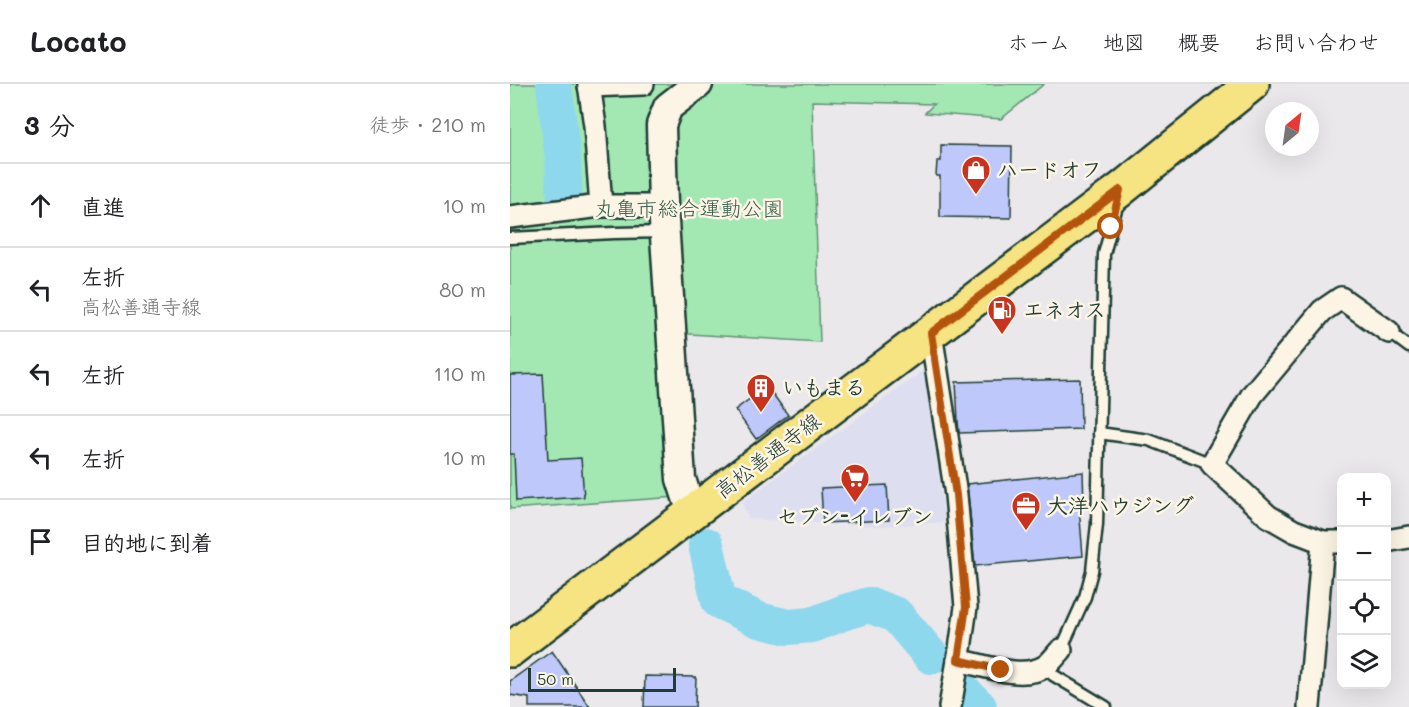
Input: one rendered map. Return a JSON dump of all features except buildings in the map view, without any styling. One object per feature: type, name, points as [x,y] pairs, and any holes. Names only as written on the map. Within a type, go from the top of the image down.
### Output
[{"type":"main road","name":"高松善通寺線","points":[[510,650],[1120,190],[1252,84]]},
{"type":"street","points":[[601,206],[589,85],[643,84]]},
{"type":"street","points":[[692,513],[681,478],[664,219],[661,125],[668,107],[665,93],[698,84]]},
{"type":"street","points":[[510,217],[601,206],[664,219]]},
{"type":"street","points":[[1309,707],[1332,542],[1294,531],[1268,516],[1212,464],[1252,395],[1322,311],[1341,298],[1389,332]]},
{"type":"street","points":[[931,333],[956,495],[966,607],[950,707]]},
{"type":"street","points":[[1391,540],[1409,537]]},
{"type":"street","points":[[958,660],[1001,670],[1028,673],[1045,667],[1061,650]]},
{"type":"lane","points":[[1061,650],[1085,597],[1092,571],[1097,524],[1104,254],[1120,190]]},
{"type":"lane","points":[[510,238],[614,232],[664,219]]},
{"type":"lane","points":[[1389,332],[1409,347]]},
{"type":"lane","points":[[1099,433],[1149,440],[1212,464]]},
{"type":"lane","points":[[1045,667],[1053,675],[1106,707]]},
{"type":"shaded area","points":[[924,370],[945,522],[879,526],[749,519],[742,502]]},
{"type":"green space","name":"丸亀市総合運動公園","points":[[510,84],[1044,84],[1001,119],[925,113],[934,104],[812,101],[820,342],[657,332],[669,473],[677,497],[510,509]]},
{"type":"waterway","points":[[554,84],[563,160],[565,204]]},
{"type":"waterway","points":[[706,545],[719,601],[759,620],[788,627],[812,625],[869,605],[896,615],[931,656]]},
{"type":"waterway","points":[[959,687],[979,707]]},
{"type":"place","name":"ハードオフ","points":[[976,196]]},
{"type":"place","name":"エネオス","points":[[1002,336]]},
{"type":"place","name":"いもまる","points":[[761,414]]},
{"type":"place","name":"セブン-イレブン","points":[[855,504]]},
{"type":"place","name":"大洋ハウジング","points":[[1026,532]]},
{"type":"route","points":[[1001,670],[958,660],[966,607],[956,495],[931,333],[1120,190],[1111,227]]}]
